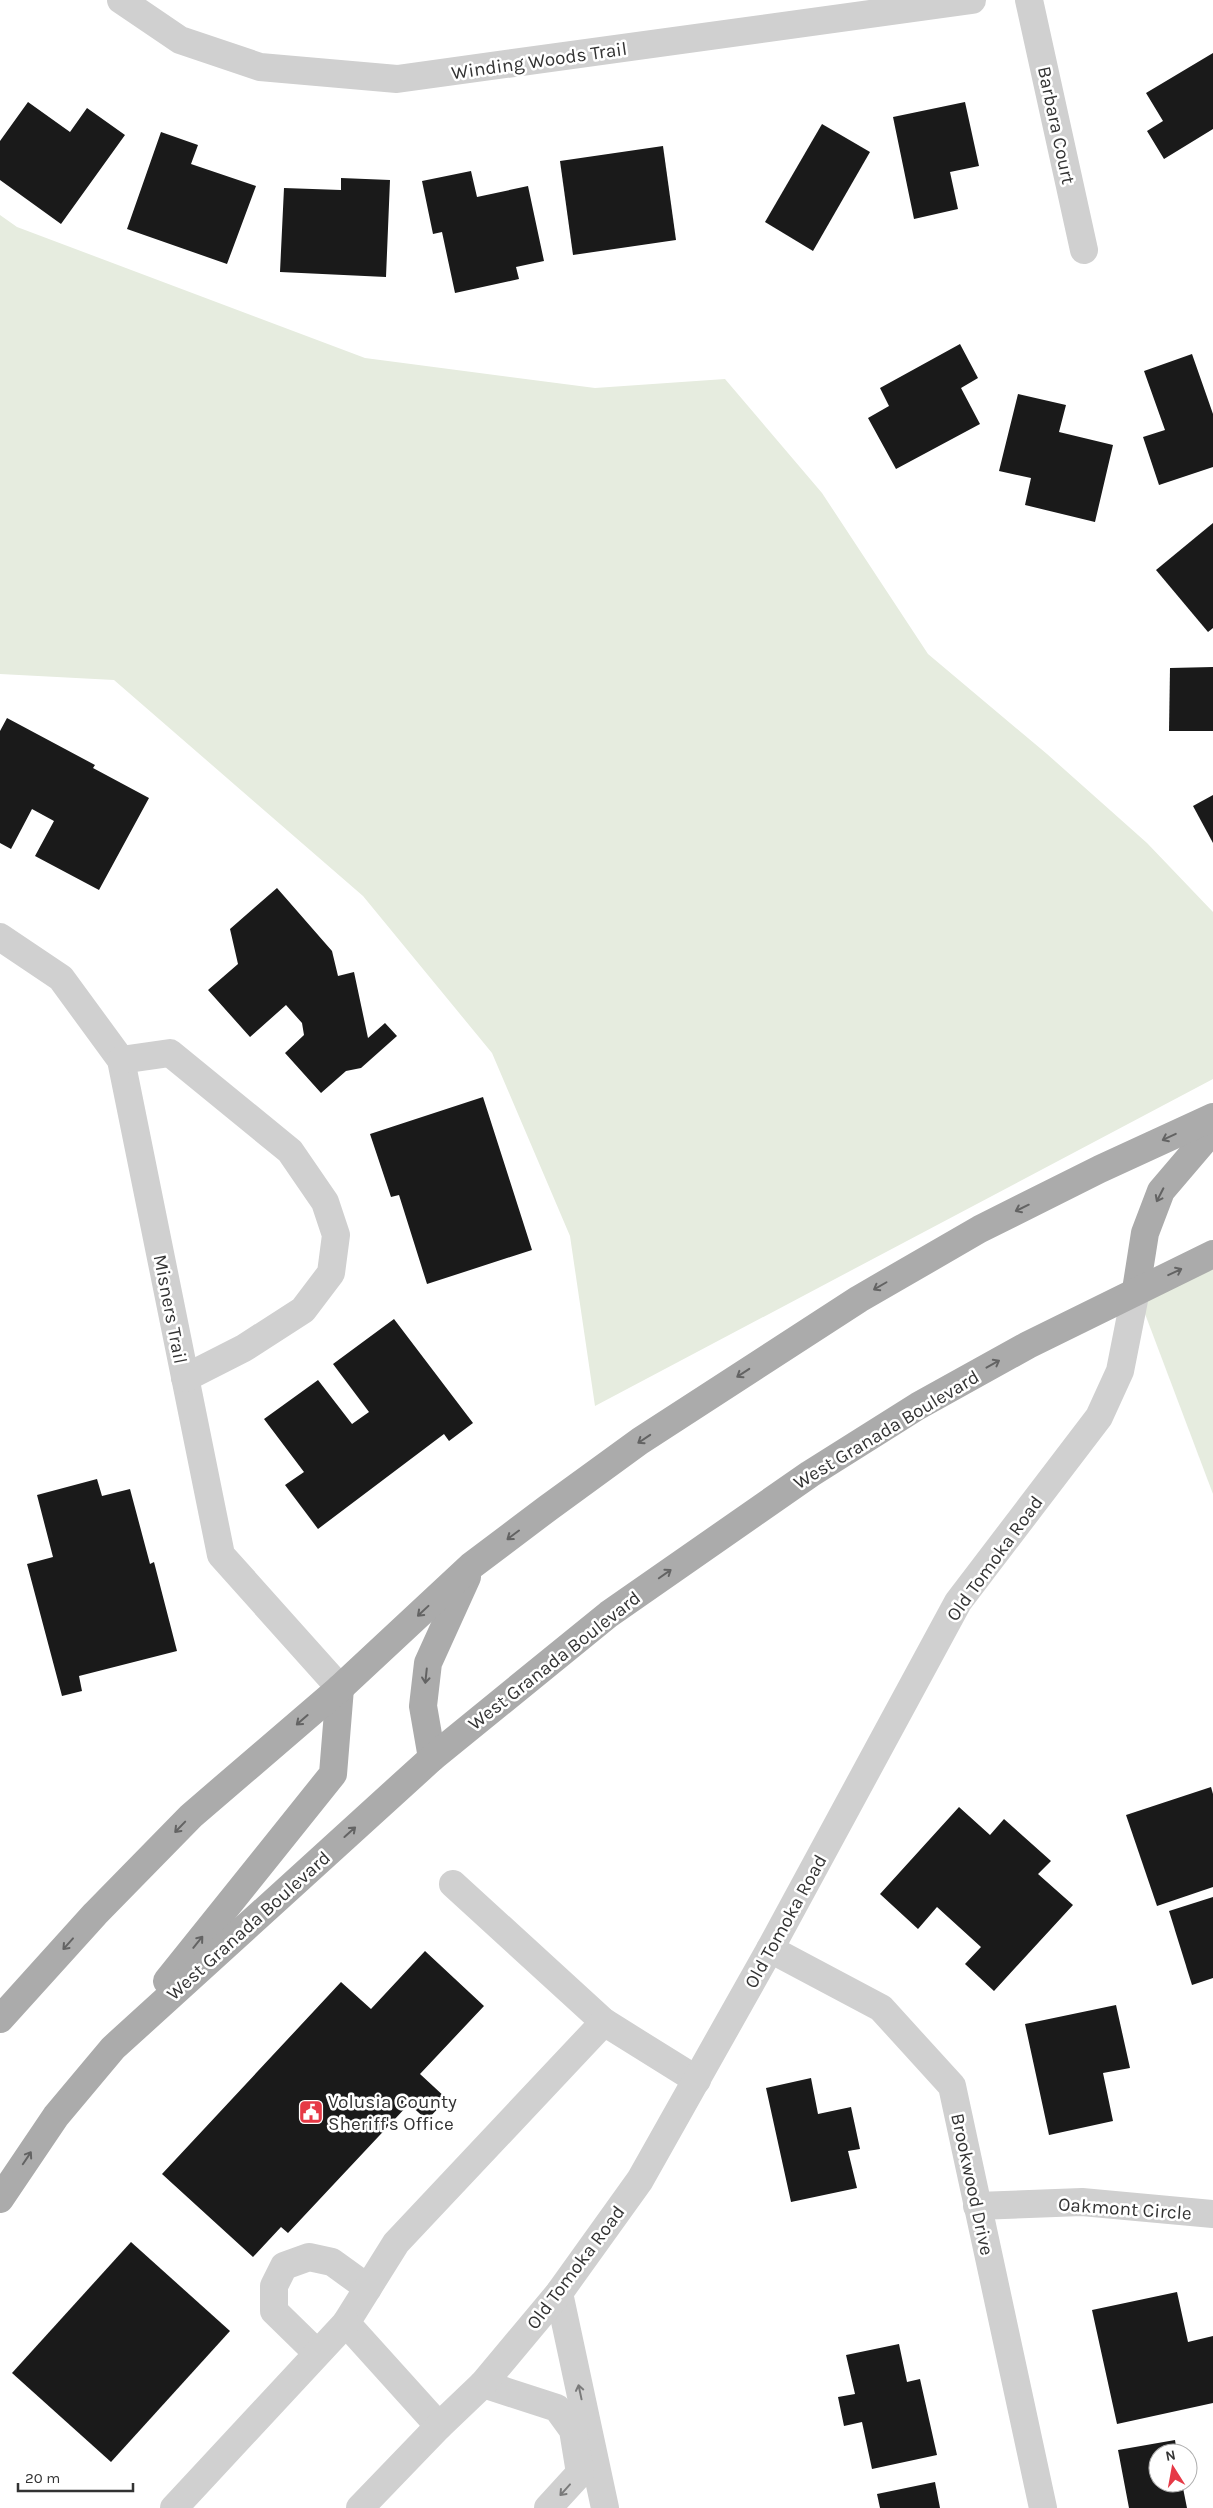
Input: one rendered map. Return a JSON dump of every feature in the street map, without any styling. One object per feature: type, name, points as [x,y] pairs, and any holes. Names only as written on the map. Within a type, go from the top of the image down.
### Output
[{"type":"main road","points":[[0,2019],[95,1914],[190,1816],[340,1688],[471,1566],[640,1441],[859,1299],[980,1229],[1100,1169],[1213,1117]]},
{"type":"main road","points":[[1136,1290],[1145,1233],[1161,1191],[1213,1130]]},
{"type":"main road","name":"West Granada Boulevard","points":[[0,2198],[56,2116],[113,2048],[432,1758],[609,1614],[810,1474],[927,1401],[1028,1345],[1136,1290],[1213,1254]]},
{"type":"main road","points":[[432,1758],[423,1706],[428,1663],[471,1566]]},
{"type":"main road","points":[[113,2048],[333,1774],[340,1688]]},
{"type":"street","name":"Winding Woods Trail","points":[[121,0],[180,40],[260,67],[397,79],[887,6],[972,0]]},
{"type":"street","name":"Barbara Court","points":[[1029,0],[1084,250]]},
{"type":"street","name":"Misners Trail","points":[[0,937],[61,978],[121,1060],[221,1555],[340,1688]]},
{"type":"street","points":[[121,1060],[170,1053],[290,1151],[325,1202],[336,1235],[331,1273],[303,1310],[244,1348],[185,1378]]},
{"type":"street","name":"Old Tomoka Road","points":[[360,2508],[438,2426],[483,2384],[558,2293],[640,2180],[770,1949],[958,1602],[1099,1417],[1120,1371],[1136,1290]]},
{"type":"street","points":[[453,1884],[604,2022],[696,2080]]},
{"type":"street","name":"Brookwood Drive","points":[[770,1949],[881,2008],[952,2086],[1043,2508]]},
{"type":"street","points":[[174,2508],[346,2323],[396,2243],[604,2022]]},
{"type":"street","name":"Oakmont Circle","points":[[977,2206],[1082,2202],[1213,2214]]},
{"type":"street","points":[[317,2354],[274,2311],[274,2286],[284,2266],[309,2257],[332,2262],[368,2288]]},
{"type":"street","points":[[558,2293],[604,2508]]},
{"type":"street","points":[[346,2323],[438,2426]]},
{"type":"street","points":[[483,2384],[557,2408],[573,2430],[580,2473],[548,2508]]},
{"type":"shaded area","points":[[0,215],[17,227],[365,358],[595,388],[725,379],[822,493],[928,654],[1047,754],[1147,843],[1213,912],[1213,1079],[595,1406],[570,1236],[492,1053],[363,896],[114,680],[0,674]]},
{"type":"shaded area","points":[[1213,1254],[1213,1494],[1136,1290]]},
{"type":"building","points":[[1213,53],[1213,129],[1164,159],[1147,131],[1163,121],[1146,93]]},
{"type":"building","points":[[28,102],[70,132],[87,108],[125,135],[61,224],[0,180],[0,141]]},
{"type":"building","points":[[965,102],[979,166],[950,172],[958,209],[914,219],[893,117]]},
{"type":"building","points":[[822,124],[870,152],[813,251],[765,222]]},
{"type":"building","points":[[161,132],[198,145],[191,164],[256,186],[227,264],[127,229]]},
{"type":"building","points":[[663,146],[676,240],[573,255],[560,161]]},
{"type":"building","points":[[471,171],[477,197],[528,186],[544,261],[516,267],[519,279],[455,293],[442,232],[433,234],[422,181]]},
{"type":"building","points":[[341,178],[390,180],[386,277],[280,272],[284,188],[341,190]]},
{"type":"building","points":[[960,344],[978,378],[961,388],[980,424],[896,469],[868,418],[889,406],[880,388]]},
{"type":"building","points":[[1192,354],[1213,414],[1213,467],[1159,485],[1143,437],[1165,430],[1144,371]]},
{"type":"building","points":[[1018,394],[1066,405],[1059,432],[1113,445],[1095,522],[1025,505],[1031,478],[999,471]]},
{"type":"building","points":[[1213,523],[1213,628],[1208,632],[1156,570]]},
{"type":"building","points":[[1213,667],[1213,731],[1169,731],[1170,668]]},
{"type":"building","points":[[7,718],[95,765],[93,768],[149,798],[99,890],[35,856],[54,821],[32,809],[11,849],[0,843],[0,731]]},
{"type":"building","points":[[1213,795],[1213,843],[1193,806]]},
{"type":"building","points":[[277,888],[332,951],[338,976],[354,972],[368,1038],[385,1023],[397,1036],[361,1068],[346,1071],[321,1093],[285,1053],[304,1035],[302,1023],[286,1005],[250,1037],[208,990],[238,964],[230,929]]},
{"type":"building","points":[[483,1097],[532,1250],[427,1284],[399,1195],[391,1197],[370,1134]]},
{"type":"building","points":[[394,1319],[473,1423],[449,1441],[444,1434],[318,1529],[285,1485],[304,1472],[264,1419],[318,1380],[352,1424],[369,1412],[333,1364]]},
{"type":"building","points":[[97,1479],[102,1496],[130,1489],[150,1564],[154,1562],[177,1651],[79,1676],[82,1691],[62,1696],[27,1564],[53,1557],[37,1495]]},
{"type":"building","points":[[1211,1787],[1213,1794],[1213,1887],[1157,1906],[1126,1815]]},
{"type":"building","points":[[959,1807],[990,1835],[1004,1819],[1051,1861],[1038,1874],[1073,1905],[994,1991],[965,1964],[981,1947],[937,1907],[918,1929],[880,1894]]},
{"type":"building","points":[[1213,1897],[1213,1978],[1192,1985],[1169,1911]]},
{"type":"building","name":"Volusia County Sheriff's Office","points":[[425,1951],[484,2006],[420,2074],[447,2099],[427,2120],[409,2104],[288,2233],[281,2227],[253,2257],[162,2174],[341,1982],[371,2009]]},
{"type":"building","points":[[1116,2005],[1130,2068],[1103,2073],[1113,2121],[1049,2135],[1025,2024]]},
{"type":"building","points":[[811,2078],[818,2114],[851,2107],[860,2149],[848,2151],[857,2188],[791,2202],[766,2088]]},
{"type":"building","points":[[131,2242],[230,2331],[111,2462],[12,2373]]},
{"type":"building","points":[[1177,2292],[1188,2342],[1213,2336],[1213,2403],[1117,2424],[1092,2310]]},
{"type":"building","points":[[899,2344],[907,2382],[920,2379],[937,2455],[872,2469],[862,2422],[844,2426],[838,2397],[855,2394],[846,2355]]},
{"type":"building","points":[[1175,2440],[1175,2443],[1158,2443]]},
{"type":"building","points":[[1148,2445],[1148,2493],[1184,2493],[1187,2508],[1129,2508],[1118,2450]]},
{"type":"building","points":[[935,2482],[940,2508],[880,2508],[877,2494]]},
{"type":"place","name":"Volusia County Sheriff's Office","points":[[311,2112]]}]
